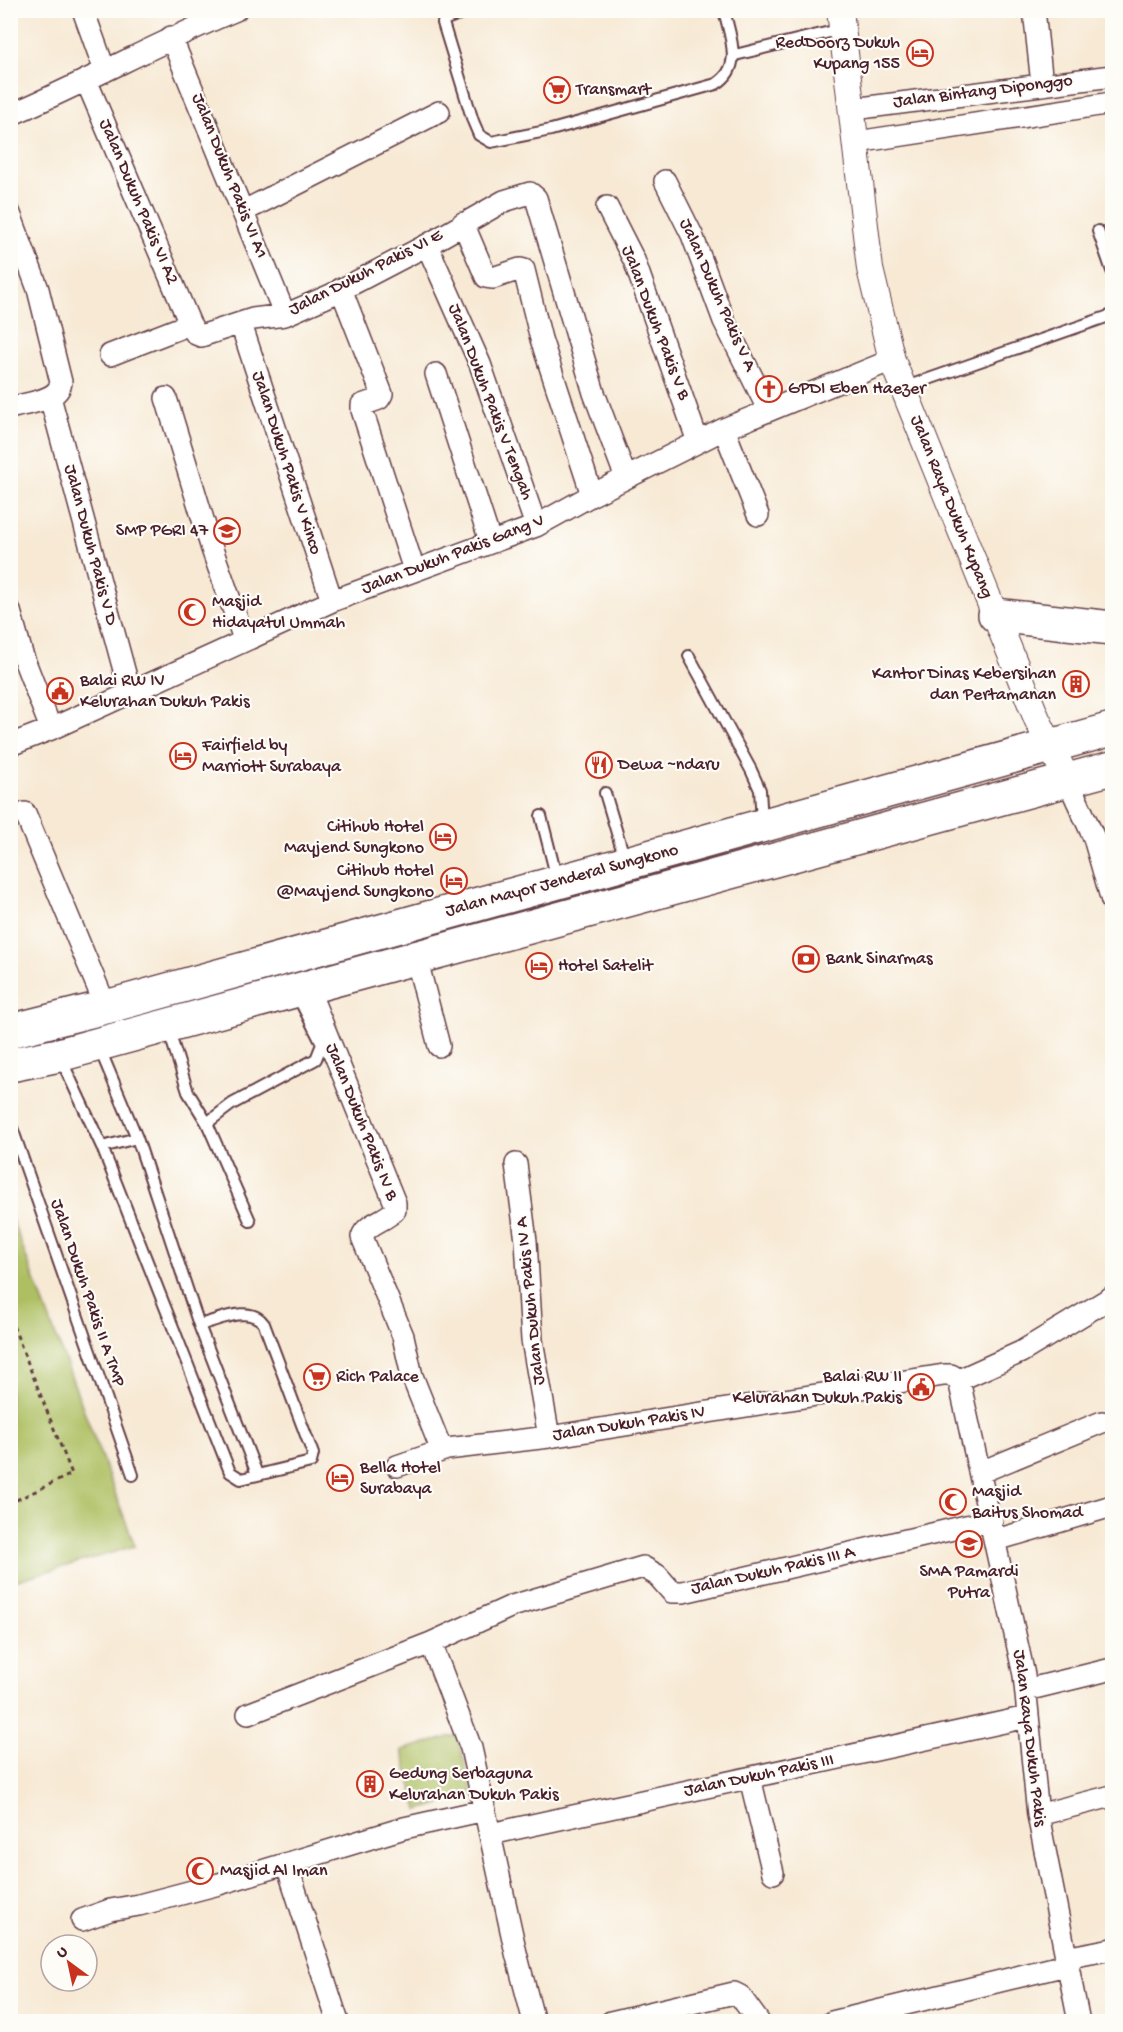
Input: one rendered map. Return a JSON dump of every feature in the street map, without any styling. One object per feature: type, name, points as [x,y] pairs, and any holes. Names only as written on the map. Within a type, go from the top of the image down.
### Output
[{"type":"main road","points":[[995,615],[1113,628]]},
{"type":"main road","name":"Jalan Mayor Jenderal Sungkono","points":[[10,1031],[109,1006],[1113,729]]},
{"type":"main road","name":"Jalan Mayor Jenderal Sungkono","points":[[10,1065],[59,1054],[1113,768]]},
{"type":"main road","points":[[109,1006],[121,1020],[112,1039]]},
{"type":"street","points":[[83,10],[105,71]]},
{"type":"street","points":[[10,115],[105,71],[171,37],[195,18],[237,10]]},
{"type":"street","points":[[1034,10],[1042,84]]},
{"type":"street","name":"Jalan Raya Dukuh Kupang","points":[[834,25],[853,109],[870,269],[892,360],[995,615],[1050,746],[1068,780]]},
{"type":"street","name":"Jalan Dukuh Pakis VI A1","points":[[171,37],[285,315]]},
{"type":"street","name":"Jalan Bintang Diponggo","points":[[853,109],[1113,76]]},
{"type":"street","name":"Jalan Dukuh Pakis VI A2","points":[[86,80],[190,324]]},
{"type":"street","name":"Jalan Bintang Diponggo","points":[[857,142],[1113,103]]},
{"type":"street","points":[[244,212],[439,112]]},
{"type":"street","name":"Jalan Dukuh Pakis V A","points":[[665,181],[692,235],[724,321],[768,409]]},
{"type":"street","name":"Jalan Dukuh Pakis VI E","points":[[190,324],[195,334],[201,336],[253,319],[285,315],[427,245],[504,201],[530,193],[536,198],[594,393],[626,478]]},
{"type":"street","name":"Jalan Dukuh Pakis V B","points":[[606,207],[634,260],[673,364],[698,442]]},
{"type":"street","name":"Jalan Dukuh Pakis V D","points":[[10,214],[38,289],[61,377],[55,392],[130,692]]},
{"type":"street","points":[[463,223],[486,277],[493,278],[520,269],[524,270],[541,339],[592,495]]},
{"type":"street","name":"Jalan Dukuh Pakis V Tengah","points":[[427,245],[480,364],[536,526]]},
{"type":"street","points":[[340,289],[382,394],[379,399],[362,405],[362,410],[414,570]]},
{"type":"street","points":[[110,355],[190,324]]},
{"type":"street","name":"Jalan Dukuh Pakis V Kinco","points":[[241,324],[332,602]]},
{"type":"street","name":"Jalan Dukuh Pakis Gang V","points":[[10,745],[51,729],[244,639],[332,602],[490,541],[536,526],[592,495],[724,429],[892,360]]},
{"type":"street","points":[[436,374],[490,541]]},
{"type":"street","points":[[10,408],[55,392]]},
{"type":"street","points":[[165,398],[212,549],[244,639]]},
{"type":"street","points":[[724,429],[758,515]]},
{"type":"street","points":[[10,611],[22,654],[51,729]]},
{"type":"street","points":[[1068,780],[1094,838],[1113,901]]},
{"type":"street","points":[[25,813],[109,1006]]},
{"type":"street","points":[[416,957],[439,1046]]},
{"type":"street","name":"Jalan Dukuh Pakis IV B","points":[[301,988],[395,1203],[395,1210],[368,1227],[362,1237],[404,1336],[412,1376],[444,1447]]},
{"type":"street","name":"Jalan Dukuh Pakis IV A","points":[[516,1164],[526,1241],[532,1340],[549,1437]]},
{"type":"street","points":[[959,1380],[1021,1352],[1113,1296]]},
{"type":"street","name":"Jalan Dukuh Pakis IV","points":[[397,1466],[444,1447],[549,1437],[926,1377],[951,1375],[959,1380]]},
{"type":"street","name":"Jalan Raya Dukuh Pakis","points":[[959,1380],[994,1530],[1026,1690],[1038,1815],[1079,2022]]},
{"type":"street","points":[[981,1473],[1102,1422]]},
{"type":"street","points":[[994,1530],[1113,1506]]},
{"type":"street","name":"Jalan Dukuh Pakis III A","points":[[431,1643],[512,1606],[643,1567],[657,1575],[672,1592],[683,1592],[994,1530]]},
{"type":"street","points":[[248,1714],[431,1643],[471,1748],[516,1953],[534,2022]]},
{"type":"street","points":[[1026,1690],[1113,1669]]},
{"type":"street","name":"Jalan Dukuh Pakis III","points":[[491,1834],[1027,1717]]},
{"type":"street","points":[[750,1778],[773,1873]]},
{"type":"street","points":[[1038,1815],[1113,1796]]},
{"type":"street","points":[[82,1920],[110,1910],[139,1905],[287,1865],[404,1828],[485,1810]]},
{"type":"street","points":[[287,1865],[339,2022]]},
{"type":"street","points":[[832,2022],[1113,1949]]},
{"type":"street","points":[[611,2022],[734,1994],[740,1996],[759,2022]]},
{"type":"lane","points":[[470,10],[446,19],[443,23],[473,121],[479,135],[491,142],[551,130],[716,84],[727,77],[735,55],[724,10]]},
{"type":"lane","points":[[735,55],[834,25]]},
{"type":"lane","points":[[1098,231],[1113,271]]},
{"type":"lane","points":[[903,388],[1113,315]]},
{"type":"lane","points":[[689,656],[751,770],[759,790],[762,825]]},
{"type":"lane","points":[[605,793],[626,863]]},
{"type":"lane","points":[[541,816],[558,882]]},
{"type":"lane","points":[[207,1123],[232,1104],[316,1059],[322,1044],[301,988]]},
{"type":"lane","points":[[167,1024],[188,1092],[207,1123],[249,1221]]},
{"type":"lane","points":[[112,1039],[136,1138],[199,1325],[257,1474]]},
{"type":"lane","points":[[59,1054],[102,1147],[228,1467],[241,1479],[308,1464],[313,1457],[264,1324],[258,1316],[248,1313],[199,1325]]},
{"type":"lane","name":"Jalan Dukuh Pakis II A TMP","points":[[10,1122],[133,1475]]},
{"type":"lane","points":[[102,1147],[136,1138]]},
{"type":"path","points":[[10,1318],[72,1474],[10,1503]]},
{"type":"green space","points":[[10,1214],[135,1546],[11,1582],[10,1582]]},
{"type":"green space","points":[[457,1735],[473,1795],[418,1810],[402,1750]]},
{"type":"place","name":"RedDoorz Dukuh Kupang 155","points":[[920,53]]},
{"type":"place","name":"Transmart","points":[[557,90]]},
{"type":"place","name":"GPDI Eben Haezer","points":[[769,389]]},
{"type":"place","name":"SMP PGRI 47","points":[[227,531]]},
{"type":"place","name":"Masjid Hidayatul Ummah","points":[[192,612]]},
{"type":"place","name":"Kantor Dinas Kebersihan dan Pertamanan","points":[[1076,684]]},
{"type":"place","name":"Balai RW IV Kelurahan Dukuh Pakis","points":[[60,691]]},
{"type":"place","name":"Fairfield by Marriott Surabaya","points":[[183,756]]},
{"type":"place","name":"Dewa ~ndaru","points":[[599,765]]},
{"type":"place","name":"Citihub Hotel Mayjend Sungkono","points":[[443,837]]},
{"type":"place","name":"Citihub Hotel @Mayjend Sungkono","points":[[454,881]]},
{"type":"place","name":"Bank Sinarmas","points":[[806,959]]},
{"type":"place","name":"Hotel Satelit","points":[[539,966]]},
{"type":"place","name":"Rich Palace","points":[[317,1377]]},
{"type":"place","name":"Balai RW II Kelurahan Dukuh Pakis","points":[[921,1387]]},
{"type":"place","name":"Bella Hotel Surabaya","points":[[340,1478]]},
{"type":"place","name":"Masjid Baitus Shomad","points":[[953,1502]]},
{"type":"place","name":"SMA Pamardi Putra","points":[[969,1544]]},
{"type":"place","name":"Gedung Serbaguna Kelurahan Dukuh Pakis","points":[[370,1784]]},
{"type":"place","name":"Masjid Al Iman","points":[[200,1871]]}]
